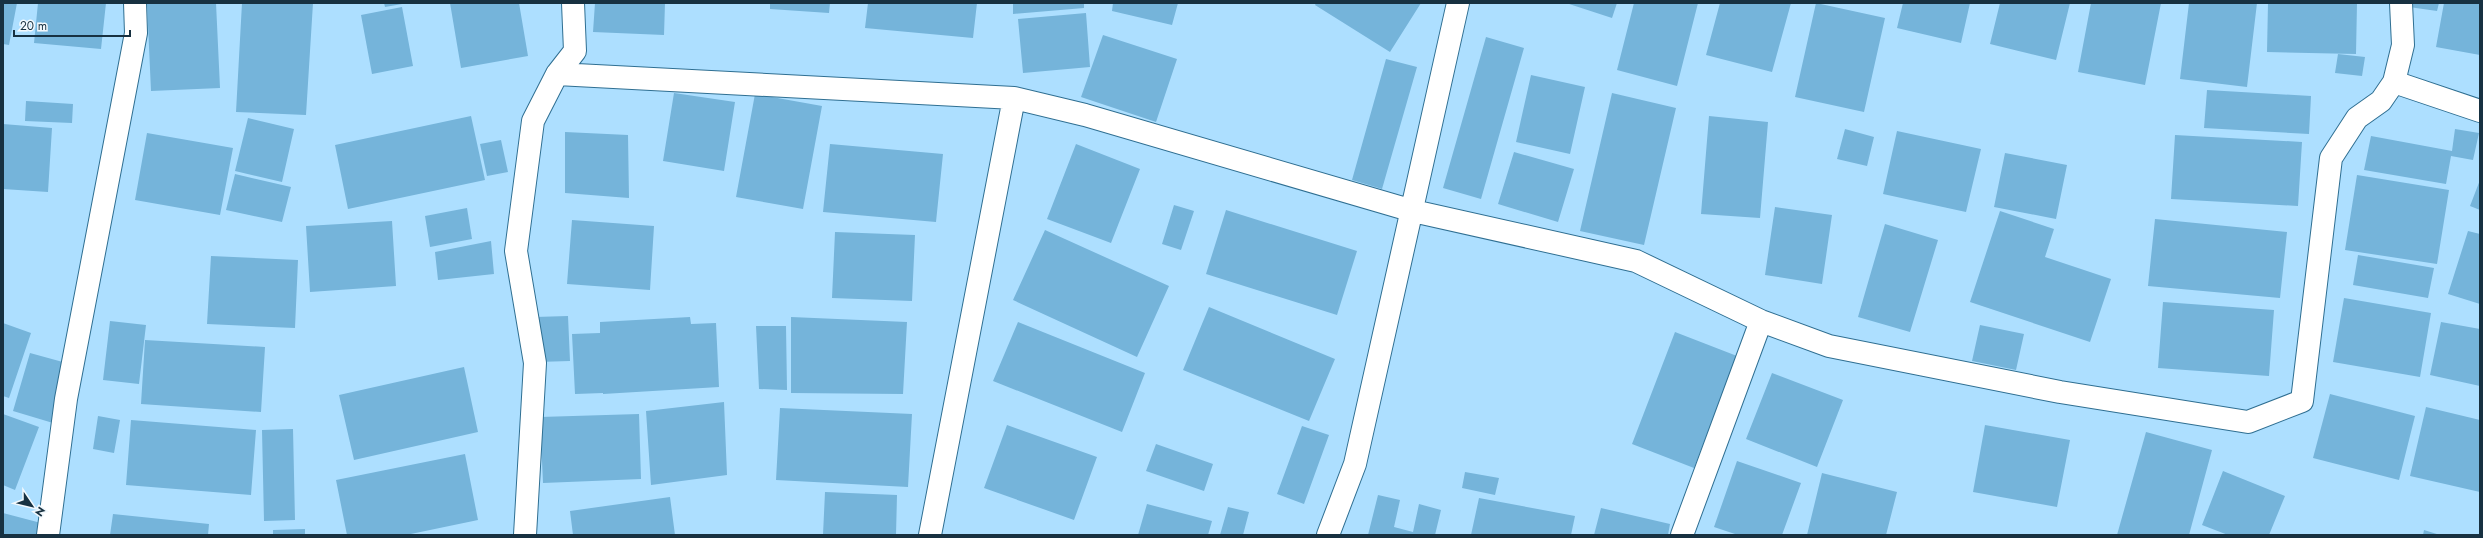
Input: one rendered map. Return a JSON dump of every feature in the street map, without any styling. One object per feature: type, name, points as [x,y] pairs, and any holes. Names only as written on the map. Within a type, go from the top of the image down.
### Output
[{"type":"street","points":[[48,535],[66,399],[136,33],[135,3]]},
{"type":"street","points":[[525,535],[535,363],[516,251],[533,121],[557,74],[575,51],[573,3]]},
{"type":"street","points":[[1328,535],[1355,464],[1413,211],[1458,3]]},
{"type":"street","points":[[557,74],[1014,98],[1085,115],[1413,211],[1636,261],[1761,320],[1829,346],[2060,392],[2248,422],[2302,401],[2331,158],[2357,118],[2381,101],[2394,82],[2402,45],[2401,3]]},
{"type":"street","points":[[2394,82],[2480,112]]},
{"type":"street","points":[[930,535],[1014,98]]},
{"type":"street","points":[[1682,535],[1761,320]]},
{"type":"building","points":[[3,3],[17,3],[9,45],[3,44]]},
{"type":"building","points":[[38,3],[106,3],[101,49],[34,43]]},
{"type":"building","points":[[147,3],[216,3],[220,88],[151,91]]},
{"type":"building","points":[[242,3],[313,3],[306,115],[236,112]]},
{"type":"building","points":[[384,3],[402,3],[402,4],[385,7]]},
{"type":"building","points":[[450,3],[519,3],[528,56],[461,68]]},
{"type":"building","points":[[595,3],[665,3],[664,35],[593,32]]},
{"type":"building","points":[[770,3],[830,3],[829,13],[770,9]]},
{"type":"building","points":[[868,3],[977,3],[973,38],[865,28]]},
{"type":"building","points":[[1013,3],[1084,3],[1084,8],[1013,14]]},
{"type":"building","points":[[1113,3],[1178,3],[1172,25],[1112,11]]},
{"type":"building","points":[[1316,3],[1421,3],[1390,52],[1315,5]]},
{"type":"building","points":[[1566,3],[1617,3],[1612,18]]},
{"type":"building","points":[[1634,3],[1698,3],[1677,86],[1617,70]]},
{"type":"building","points":[[1720,3],[1791,3],[1772,72],[1706,55]]},
{"type":"building","points":[[1816,3],[1885,18],[1864,112],[1795,97]]},
{"type":"building","points":[[1903,3],[1970,3],[1961,43],[1897,28]]},
{"type":"building","points":[[2000,3],[2070,3],[2056,60],[1990,44]]},
{"type":"building","points":[[2091,3],[2161,3],[2145,85],[2078,72]]},
{"type":"building","points":[[2189,3],[2257,3],[2247,87],[2180,79]]},
{"type":"building","points":[[2268,3],[2357,3],[2356,54],[2267,52]]},
{"type":"building","points":[[2409,3],[2439,3],[2437,11],[2409,7]]},
{"type":"building","points":[[2444,3],[2480,3],[2480,55],[2436,47]]},
{"type":"building","points":[[402,7],[413,66],[372,74],[361,15]]},
{"type":"building","points":[[1086,13],[1090,67],[1023,73],[1018,19]]},
{"type":"building","points":[[1103,35],[1177,59],[1156,122],[1081,97]]},
{"type":"building","points":[[1486,37],[1524,48],[1481,199],[1443,188]]},
{"type":"building","points":[[2338,54],[2365,57],[2362,76],[2335,73]]},
{"type":"building","points":[[1386,59],[1417,67],[1382,189],[1352,180]]},
{"type":"building","points":[[1531,75],[1585,87],[1570,154],[1516,142]]},
{"type":"building","points":[[2207,90],[2311,96],[2309,134],[2204,128]]},
{"type":"building","points":[[674,93],[735,102],[724,171],[663,161]]},
{"type":"building","points":[[1612,93],[1676,108],[1644,245],[1580,231]]},
{"type":"building","points":[[755,94],[822,106],[803,209],[736,197]]},
{"type":"building","points":[[26,101],[73,104],[72,123],[25,121]]},
{"type":"building","points":[[471,116],[485,180],[348,209],[335,145]]},
{"type":"building","points":[[1709,116],[1768,122],[1760,218],[1701,214]]},
{"type":"building","points":[[248,118],[294,129],[282,182],[235,171]]},
{"type":"building","points":[[3,124],[52,128],[48,192],[3,189]]},
{"type":"building","points":[[1845,129],[1874,137],[1867,166],[1837,159]]},
{"type":"building","points":[[2455,129],[2479,133],[2473,160],[2451,156],[2446,184],[2364,170],[2371,136],[2452,151]]},
{"type":"building","points":[[1897,131],[1981,149],[1966,212],[1883,194]]},
{"type":"building","points":[[565,132],[628,135],[629,198],[565,193]]},
{"type":"building","points":[[147,133],[233,148],[220,215],[135,200]]},
{"type":"building","points":[[2175,135],[2302,142],[2298,206],[2171,199]]},
{"type":"building","points":[[501,140],[508,172],[487,176],[480,144]]},
{"type":"building","points":[[830,144],[943,154],[936,222],[823,212]]},
{"type":"building","points":[[1076,144],[1140,169],[1111,243],[1047,219]]},
{"type":"building","points":[[1514,152],[1574,169],[1558,222],[1498,204]]},
{"type":"building","points":[[2005,153],[2067,165],[2056,219],[1994,207]]},
{"type":"building","points":[[235,174],[291,187],[282,222],[226,210]]},
{"type":"building","points":[[2357,175],[2449,190],[2437,264],[2345,250]]},
{"type":"building","points":[[2480,180],[2480,210],[2470,206]]},
{"type":"building","points":[[1174,205],[1194,211],[1181,250],[1162,244]]},
{"type":"building","points":[[1775,207],[1832,215],[1822,284],[1765,275]]},
{"type":"building","points":[[467,208],[472,239],[430,247],[425,216]]},
{"type":"building","points":[[1226,210],[1357,251],[1337,315],[1206,274]]},
{"type":"building","points":[[2000,211],[2054,229],[2045,257],[2111,279],[2090,342],[1970,302]]},
{"type":"building","points":[[2155,219],[2287,232],[2280,298],[2148,286]]},
{"type":"building","points":[[572,220],[654,226],[650,290],[567,284]]},
{"type":"building","points":[[392,221],[396,286],[310,292],[306,226]]},
{"type":"building","points":[[1885,224],[1938,240],[1910,332],[1858,317]]},
{"type":"building","points":[[1045,230],[1169,286],[1137,357],[1013,300]]},
{"type":"building","points":[[2468,231],[2480,234],[2480,304],[2448,294]]},
{"type":"building","points":[[835,232],[915,235],[912,301],[832,298]]},
{"type":"building","points":[[491,241],[494,274],[438,280],[435,252]]},
{"type":"building","points":[[2358,255],[2434,268],[2428,298],[2353,285]]},
{"type":"building","points":[[211,256],[298,260],[295,328],[207,324]]},
{"type":"building","points":[[2344,298],[2431,313],[2420,377],[2333,362]]},
{"type":"building","points":[[2163,302],[2274,310],[2269,376],[2158,368]]},
{"type":"building","points":[[1209,307],[1335,359],[1309,421],[1183,370]]},
{"type":"building","points":[[568,316],[570,361],[537,362],[535,317]]},
{"type":"building","points":[[690,317],[691,324],[716,323],[719,387],[603,394],[575,394],[572,334],[600,333],[600,322]]},
{"type":"building","points":[[791,317],[907,322],[903,394],[791,393]]},
{"type":"building","points":[[110,321],[146,325],[139,384],[103,380]]},
{"type":"building","points":[[1018,322],[1145,373],[1122,432],[993,381]]},
{"type":"building","points":[[2441,322],[2480,329],[2480,386],[2430,375]]},
{"type":"building","points":[[3,323],[31,333],[9,398],[3,396]]},
{"type":"building","points":[[1980,325],[2024,334],[2016,370],[1972,361]]},
{"type":"building","points":[[756,326],[786,326],[787,390],[759,389]]},
{"type":"building","points":[[1675,332],[1737,356],[1694,468],[1632,444]]},
{"type":"building","points":[[145,340],[265,347],[261,412],[141,404]]},
{"type":"building","points":[[30,353],[70,364],[53,423],[13,411]]},
{"type":"building","points":[[464,367],[478,432],[354,460],[339,395]]},
{"type":"building","points":[[1772,373],[1843,400],[1817,467],[1746,439]]},
{"type":"building","points":[[2330,394],[2415,416],[2399,480],[2313,458]]},
{"type":"building","points":[[724,402],[727,475],[651,485],[646,411]]},
{"type":"building","points":[[2426,407],[2480,420],[2480,492],[2410,476]]},
{"type":"building","points":[[780,408],[912,414],[908,487],[776,480]]},
{"type":"building","points":[[3,414],[39,427],[15,490],[3,485]]},
{"type":"building","points":[[639,414],[641,479],[543,483],[540,417]]},
{"type":"building","points":[[98,416],[120,420],[114,453],[93,449]]},
{"type":"building","points":[[131,420],[256,430],[251,495],[126,485]]},
{"type":"building","points":[[1007,425],[1097,457],[1074,520],[984,488]]},
{"type":"building","points":[[1985,425],[2070,440],[2057,507],[1973,492]]},
{"type":"building","points":[[1302,426],[1329,435],[1304,504],[1277,494]]},
{"type":"building","points":[[293,429],[295,520],[264,521],[262,430]]},
{"type":"building","points":[[2146,432],[2212,450],[2189,535],[2117,535]]},
{"type":"building","points":[[1156,444],[1213,464],[1204,491],[1146,471]]},
{"type":"building","points":[[465,454],[478,520],[406,535],[347,535],[336,480]]},
{"type":"building","points":[[1737,461],[1801,483],[1782,535],[1738,535],[1714,527]]},
{"type":"building","points":[[2223,471],[2285,496],[2269,535],[2228,535],[2202,525]]},
{"type":"building","points":[[1465,472],[1499,478],[1495,495],[1462,488]]},
{"type":"building","points":[[1822,473],[1897,492],[1886,535],[1807,535]]},
{"type":"building","points":[[825,492],[897,495],[896,535],[823,535]]},
{"type":"building","points":[[1378,495],[1400,500],[1394,527],[1413,532],[1419,504],[1441,510],[1435,535],[1368,535]]},
{"type":"building","points":[[670,497],[675,535],[573,535],[570,511]]},
{"type":"building","points":[[1479,498],[1575,516],[1571,535],[1471,535]]},
{"type":"building","points":[[1147,504],[1212,521],[1208,535],[1138,535]]},
{"type":"building","points":[[1228,507],[1249,512],[1243,535],[1220,535]]},
{"type":"building","points":[[1601,508],[1670,524],[1668,535],[1594,535]]},
{"type":"building","points":[[3,513],[41,523],[38,535],[3,535]]},
{"type":"building","points":[[113,514],[209,524],[208,535],[110,535]]},
{"type":"building","points":[[305,529],[305,535],[273,535],[273,530]]},
{"type":"building","points":[[2424,530],[2440,535],[2423,535]]}]
